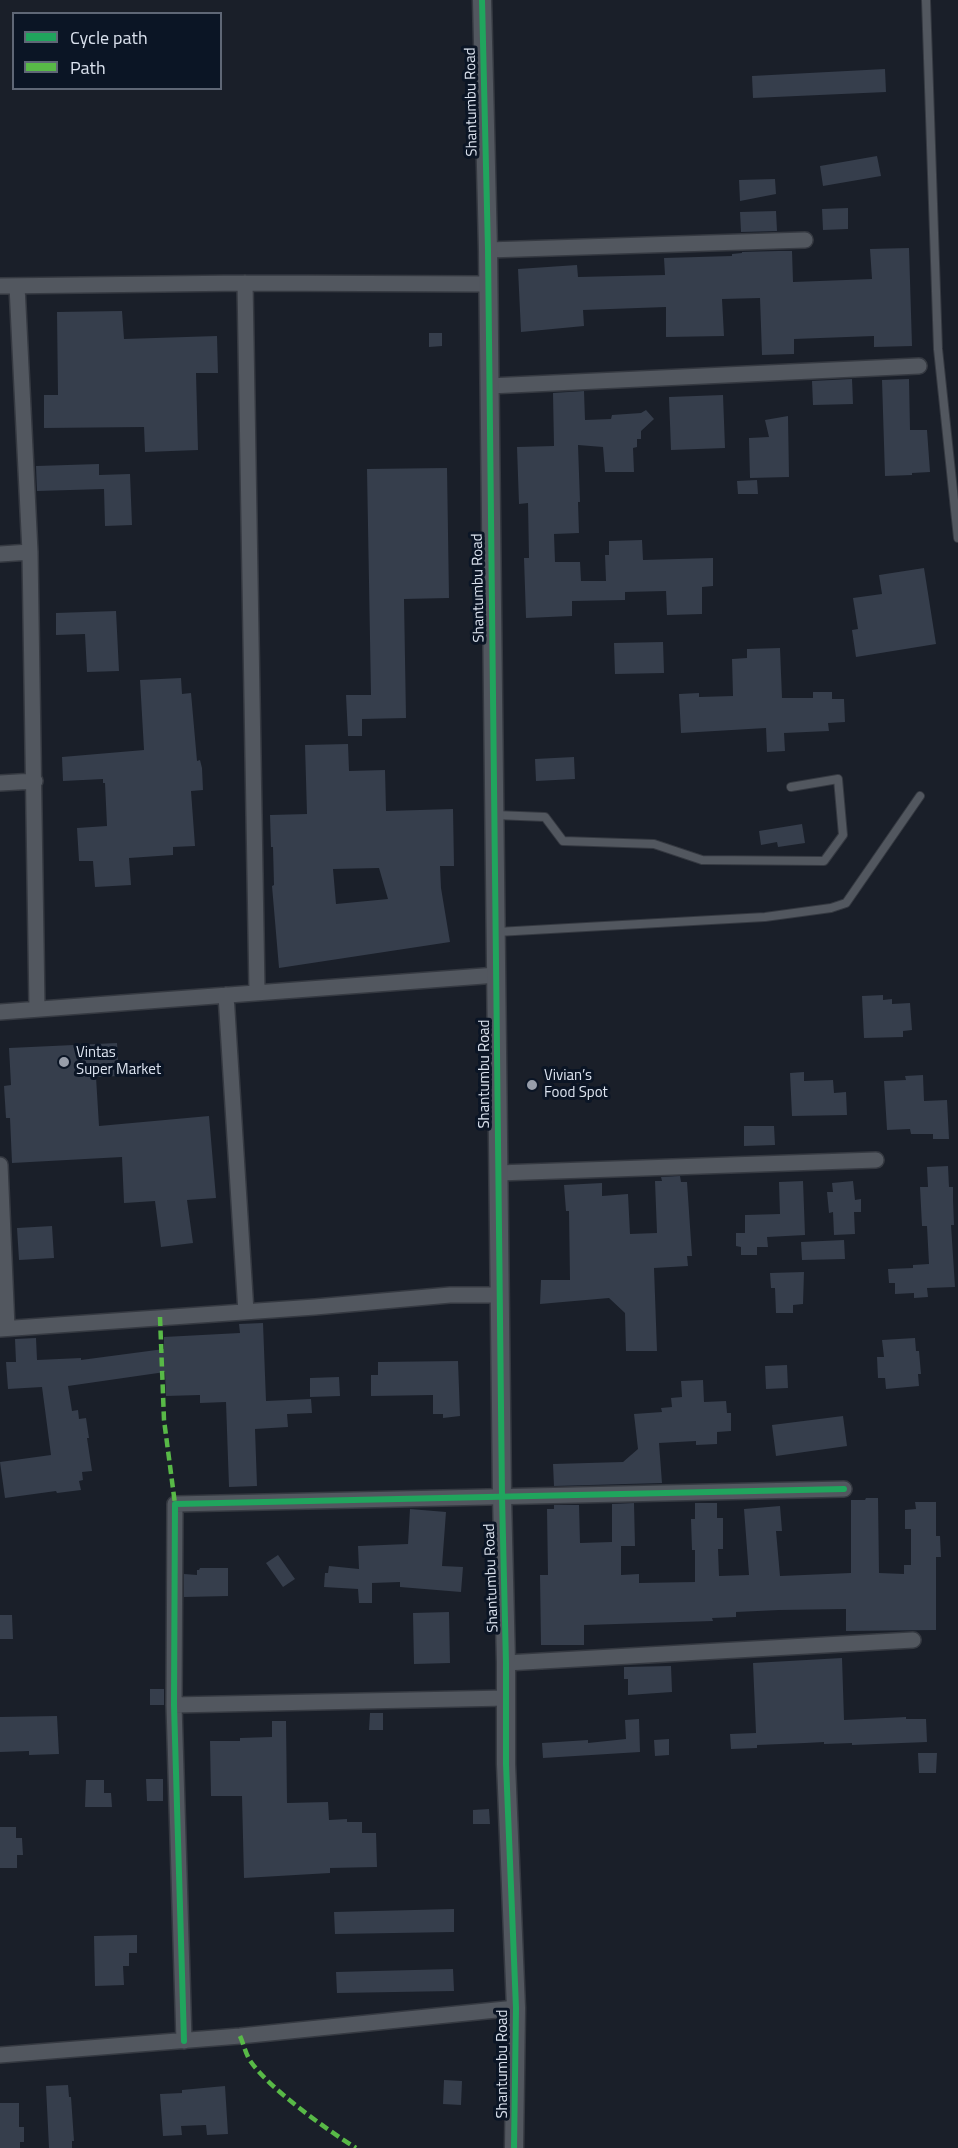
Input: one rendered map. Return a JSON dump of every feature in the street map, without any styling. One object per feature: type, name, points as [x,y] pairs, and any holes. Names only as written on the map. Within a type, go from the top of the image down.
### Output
[{"type":"street","name":"Shantumbu Road","points":[[482,0],[488,250],[502,1496],[516,2008],[514,2148]]},
{"type":"street","points":[[488,250],[805,240]]},
{"type":"street","points":[[0,286],[245,283],[487,284]]},
{"type":"street","points":[[245,283],[257,992]]},
{"type":"street","points":[[17,286],[30,552],[37,1009]]},
{"type":"street","points":[[489,386],[919,366]]},
{"type":"street","points":[[0,554],[30,552]]},
{"type":"street","points":[[0,783],[35,781]]},
{"type":"street","points":[[0,1012],[497,975]]},
{"type":"street","points":[[226,994],[246,1312]]},
{"type":"street","points":[[498,1173],[876,1160]]},
{"type":"street","points":[[0,1165],[3,1329],[450,1295],[500,1295]]},
{"type":"street","points":[[184,2041],[174,1705],[175,1504],[400,1501],[502,1496],[844,1489]]},
{"type":"street","points":[[506,1664],[913,1640]]},
{"type":"street","points":[[174,1705],[506,1698]]},
{"type":"street","points":[[0,2055],[184,2041],[516,2008]]},
{"type":"lane","points":[[926,0],[938,349],[958,538]]},
{"type":"lane","points":[[494,815],[545,817],[563,841],[654,844],[702,860],[824,861],[843,835],[838,778],[791,787]]},
{"type":"lane","points":[[496,932],[765,917],[831,908],[846,903],[920,796]]},
{"type":"building","points":[[885,69],[886,92],[753,98],[752,76]]},
{"type":"building","points":[[877,156],[881,176],[823,186],[820,166]]},
{"type":"building","points":[[775,179],[776,194],[740,201],[739,180]]},
{"type":"building","points":[[848,208],[848,229],[823,230],[822,209]]},
{"type":"building","points":[[776,211],[777,231],[741,232],[740,212]]},
{"type":"building","points":[[909,248],[912,346],[874,347],[874,336],[794,339],[794,354],[762,355],[760,298],[722,299],[724,336],[666,337],[666,307],[583,310],[584,326],[521,332],[518,269],[577,265],[578,277],[665,275],[664,258],[792,251],[793,282],[872,279],[870,249]]},
{"type":"building","points":[[122,311],[124,339],[217,336],[218,373],[196,373],[198,450],[145,452],[144,427],[44,428],[44,395],[58,395],[57,312]]},
{"type":"building","points":[[429,333],[442,333],[442,346],[429,347]]},
{"type":"building","points":[[852,379],[853,404],[813,405],[812,381]]},
{"type":"building","points":[[909,379],[910,430],[927,430],[930,472],[885,476],[882,380]]},
{"type":"building","points":[[584,391],[585,420],[611,419],[612,415],[641,413],[646,410],[654,419],[641,431],[641,439],[637,439],[637,447],[633,448],[634,472],[605,472],[603,447],[578,445],[579,533],[554,534],[555,562],[580,562],[581,581],[606,581],[605,555],[609,555],[609,541],[642,540],[643,560],[713,558],[713,586],[702,587],[702,614],[667,615],[666,591],[625,592],[625,600],[572,601],[572,616],[526,618],[524,558],[529,558],[528,503],[519,504],[517,447],[554,446],[553,393]]},
{"type":"building","points":[[723,395],[725,448],[671,450],[669,397]]},
{"type":"building","points":[[788,416],[789,477],[750,478],[749,438],[769,437],[765,420]]},
{"type":"building","points":[[99,464],[99,475],[130,474],[132,525],[105,526],[104,489],[37,491],[36,466]]},
{"type":"building","points":[[447,468],[449,598],[404,599],[406,718],[362,719],[362,736],[348,736],[346,695],[371,695],[367,469]]},
{"type":"building","points":[[757,480],[758,494],[738,494],[737,481]]},
{"type":"building","points":[[924,568],[936,644],[856,657],[852,630],[858,629],[853,598],[882,594],[879,575]]},
{"type":"building","points":[[116,611],[119,671],[87,672],[85,634],[56,635],[56,613]]},
{"type":"building","points":[[663,642],[664,673],[615,674],[614,643]]},
{"type":"building","points":[[780,648],[782,698],[813,698],[813,692],[832,692],[832,699],[844,699],[845,722],[828,723],[829,731],[784,733],[785,751],[767,752],[766,728],[681,733],[679,694],[699,693],[699,697],[733,696],[732,659],[747,658],[747,649]]},
{"type":"building","points":[[181,678],[182,694],[191,693],[197,761],[200,760],[202,768],[203,790],[191,791],[195,846],[173,847],[173,855],[129,858],[131,885],[95,887],[93,861],[79,861],[77,828],[107,826],[105,783],[103,779],[63,781],[62,757],[144,750],[140,680]]},
{"type":"building","points":[[348,744],[349,771],[385,770],[386,811],[453,809],[454,866],[440,866],[441,888],[450,942],[279,968],[272,886],[274,885],[273,847],[271,847],[270,815],[307,814],[305,745]],"holes":[[[379,868],[388,899],[336,904],[333,869]]]},
{"type":"building","points":[[574,757],[575,779],[536,781],[535,759]]},
{"type":"building","points":[[802,824],[805,843],[778,847],[777,842],[761,845],[759,831]]},
{"type":"building","points":[[883,995],[883,1000],[892,999],[892,1004],[910,1003],[912,1030],[903,1031],[903,1037],[864,1038],[862,996]]},
{"type":"building","points":[[117,1043],[119,1076],[96,1077],[99,1126],[209,1116],[216,1198],[187,1200],[193,1243],[161,1247],[155,1201],[124,1203],[122,1157],[12,1163],[10,1118],[6,1118],[4,1086],[11,1085],[9,1048]]},
{"type":"building","points":[[804,1072],[804,1081],[833,1080],[834,1093],[846,1092],[847,1115],[792,1116],[790,1073]]},
{"type":"building","points":[[923,1075],[924,1101],[947,1100],[949,1139],[933,1139],[933,1134],[911,1134],[910,1129],[887,1130],[884,1081],[906,1080],[905,1076]]},
{"type":"building","points":[[744,1126],[774,1126],[775,1145],[744,1146]]},
{"type":"building","points":[[948,1166],[949,1187],[953,1187],[954,1225],[951,1225],[955,1287],[927,1288],[928,1297],[914,1298],[914,1293],[895,1294],[895,1283],[889,1283],[888,1269],[913,1268],[913,1265],[929,1264],[927,1226],[922,1226],[920,1187],[928,1187],[927,1167]]},
{"type":"building","points":[[680,1176],[681,1182],[687,1182],[692,1256],[687,1256],[688,1266],[654,1268],[657,1351],[626,1351],[625,1313],[609,1298],[540,1304],[541,1280],[570,1280],[569,1211],[566,1211],[564,1185],[602,1183],[602,1196],[628,1194],[630,1234],[657,1233],[655,1181],[662,1181],[661,1177]]},
{"type":"building","points":[[803,1181],[805,1235],[767,1237],[768,1247],[757,1247],[757,1255],[741,1255],[741,1247],[736,1246],[736,1233],[745,1233],[745,1215],[780,1214],[779,1182]]},
{"type":"building","points":[[853,1181],[855,1200],[861,1199],[861,1212],[854,1212],[855,1234],[834,1235],[833,1212],[829,1213],[827,1192],[833,1192],[832,1183]]},
{"type":"building","points":[[52,1226],[54,1258],[19,1260],[17,1228]]},
{"type":"building","points":[[844,1240],[845,1259],[802,1260],[801,1242]]},
{"type":"building","points":[[804,1272],[803,1304],[793,1305],[793,1313],[776,1313],[775,1288],[771,1288],[770,1273]]},
{"type":"building","points":[[263,1323],[266,1401],[311,1399],[312,1413],[287,1414],[288,1427],[255,1429],[257,1486],[229,1487],[226,1402],[200,1403],[200,1395],[166,1396],[165,1372],[68,1386],[72,1411],[78,1410],[79,1419],[86,1418],[92,1471],[82,1472],[83,1480],[79,1481],[81,1490],[5,1498],[0,1462],[51,1455],[42,1387],[8,1389],[6,1362],[16,1362],[15,1339],[36,1338],[37,1360],[81,1358],[81,1360],[164,1349],[164,1337],[240,1333],[239,1324]]},
{"type":"building","points":[[915,1338],[916,1351],[919,1351],[921,1374],[918,1374],[919,1386],[886,1389],[885,1378],[878,1378],[877,1357],[884,1357],[882,1340]]},
{"type":"building","points":[[458,1361],[460,1416],[443,1418],[443,1414],[433,1414],[433,1395],[371,1396],[371,1375],[378,1375],[378,1362]]},
{"type":"building","points":[[787,1365],[788,1388],[766,1389],[765,1366]]},
{"type":"building","points":[[339,1377],[340,1396],[310,1397],[310,1378]]},
{"type":"building","points":[[703,1380],[704,1402],[726,1401],[727,1413],[731,1413],[731,1431],[717,1432],[717,1444],[696,1445],[696,1441],[659,1443],[662,1483],[554,1486],[553,1464],[623,1462],[638,1449],[634,1414],[662,1412],[661,1408],[672,1407],[671,1398],[682,1397],[681,1381]]},
{"type":"building","points":[[843,1416],[847,1446],[776,1456],[772,1425]]},
{"type":"building","points":[[866,1498],[878,1498],[879,1573],[904,1574],[904,1565],[911,1565],[911,1529],[905,1529],[905,1510],[916,1509],[915,1502],[936,1502],[936,1536],[940,1536],[941,1557],[936,1557],[936,1630],[846,1631],[846,1609],[779,1610],[736,1612],[736,1617],[712,1618],[713,1621],[584,1625],[584,1645],[541,1645],[540,1575],[548,1575],[547,1509],[554,1509],[554,1505],[579,1505],[580,1543],[612,1542],[612,1504],[634,1503],[635,1546],[621,1546],[621,1575],[639,1574],[639,1583],[695,1582],[695,1550],[692,1550],[691,1519],[695,1519],[695,1503],[717,1503],[717,1518],[723,1518],[723,1549],[718,1549],[719,1576],[749,1575],[744,1509],[780,1506],[782,1531],[776,1531],[780,1576],[851,1573],[851,1500],[865,1500]]},
{"type":"building","points":[[410,1509],[446,1512],[442,1566],[463,1567],[461,1592],[400,1587],[400,1582],[372,1583],[372,1603],[359,1603],[358,1589],[324,1587],[325,1573],[328,1573],[329,1566],[359,1569],[358,1546],[408,1544]]},
{"type":"building","points":[[278,1555],[295,1579],[283,1587],[266,1563]]},
{"type":"building","points":[[200,1568],[228,1568],[228,1596],[184,1597],[184,1574],[197,1575],[197,1570]]},
{"type":"building","points":[[449,1612],[450,1663],[414,1664],[413,1613]]},
{"type":"building","points":[[0,1615],[12,1615],[13,1639],[0,1639]]},
{"type":"building","points":[[842,1658],[844,1720],[906,1717],[906,1719],[926,1719],[927,1742],[852,1745],[852,1743],[824,1744],[824,1742],[757,1745],[757,1748],[731,1749],[730,1734],[756,1733],[753,1663]]},
{"type":"building","points":[[671,1666],[672,1692],[628,1695],[628,1679],[624,1679],[624,1667]]},
{"type":"building","points":[[150,1689],[164,1689],[164,1705],[150,1705]]},
{"type":"building","points":[[370,1713],[383,1713],[383,1730],[369,1730]]},
{"type":"building","points":[[57,1716],[59,1754],[29,1755],[29,1751],[0,1752],[0,1717]]},
{"type":"building","points":[[639,1719],[640,1752],[543,1758],[542,1743],[588,1740],[588,1743],[626,1739],[625,1720]]},
{"type":"building","points":[[272,1721],[286,1721],[287,1803],[328,1802],[329,1820],[347,1819],[347,1822],[362,1822],[362,1833],[376,1833],[377,1867],[330,1868],[330,1873],[244,1878],[242,1796],[211,1796],[210,1741],[240,1741],[240,1738],[272,1737]]},
{"type":"building","points":[[669,1739],[669,1755],[655,1756],[654,1740]]},
{"type":"building","points":[[918,1753],[937,1753],[936,1773],[919,1773]]},
{"type":"building","points":[[146,1779],[163,1779],[163,1801],[147,1801]]},
{"type":"building","points":[[86,1780],[104,1780],[104,1793],[111,1793],[112,1807],[85,1807]]},
{"type":"building","points":[[489,1809],[490,1824],[473,1824],[473,1810]]},
{"type":"building","points":[[0,1827],[16,1827],[16,1838],[22,1838],[23,1855],[17,1855],[17,1868],[0,1868]]},
{"type":"building","points":[[454,1909],[454,1932],[335,1934],[334,1912]]},
{"type":"building","points":[[137,1935],[137,1953],[129,1953],[129,1966],[123,1966],[124,1985],[95,1986],[94,1936]]},
{"type":"building","points":[[453,1969],[454,1991],[337,1993],[336,1972]]},
{"type":"building","points":[[444,2080],[462,2081],[461,2105],[443,2104]]},
{"type":"building","points":[[68,2085],[74,2141],[72,2141],[72,2148],[49,2148],[46,2086]]},
{"type":"building","points":[[225,2086],[228,2134],[207,2135],[206,2125],[181,2126],[182,2135],[163,2136],[160,2094]]},
{"type":"building","points":[[0,2103],[19,2103],[19,2127],[24,2127],[24,2142],[20,2142],[20,2148],[0,2148]]},
{"type":"marked path","points":[[160,1317],[164,1420],[175,1504]]},
{"type":"marked path","points":[[240,2036],[251,2062],[272,2085],[315,2120],[356,2148]]},
{"type":"cycle path","points":[[482,0],[488,250],[506,1764],[516,2008],[514,2148]]},
{"type":"cycle path","points":[[184,2041],[174,1705],[175,1504],[844,1489]]},
{"type":"place","name":"Vintas Super Market","points":[[64,1062]]},
{"type":"place","name":"Vivian’s Food Spot","points":[[532,1085]]}]
